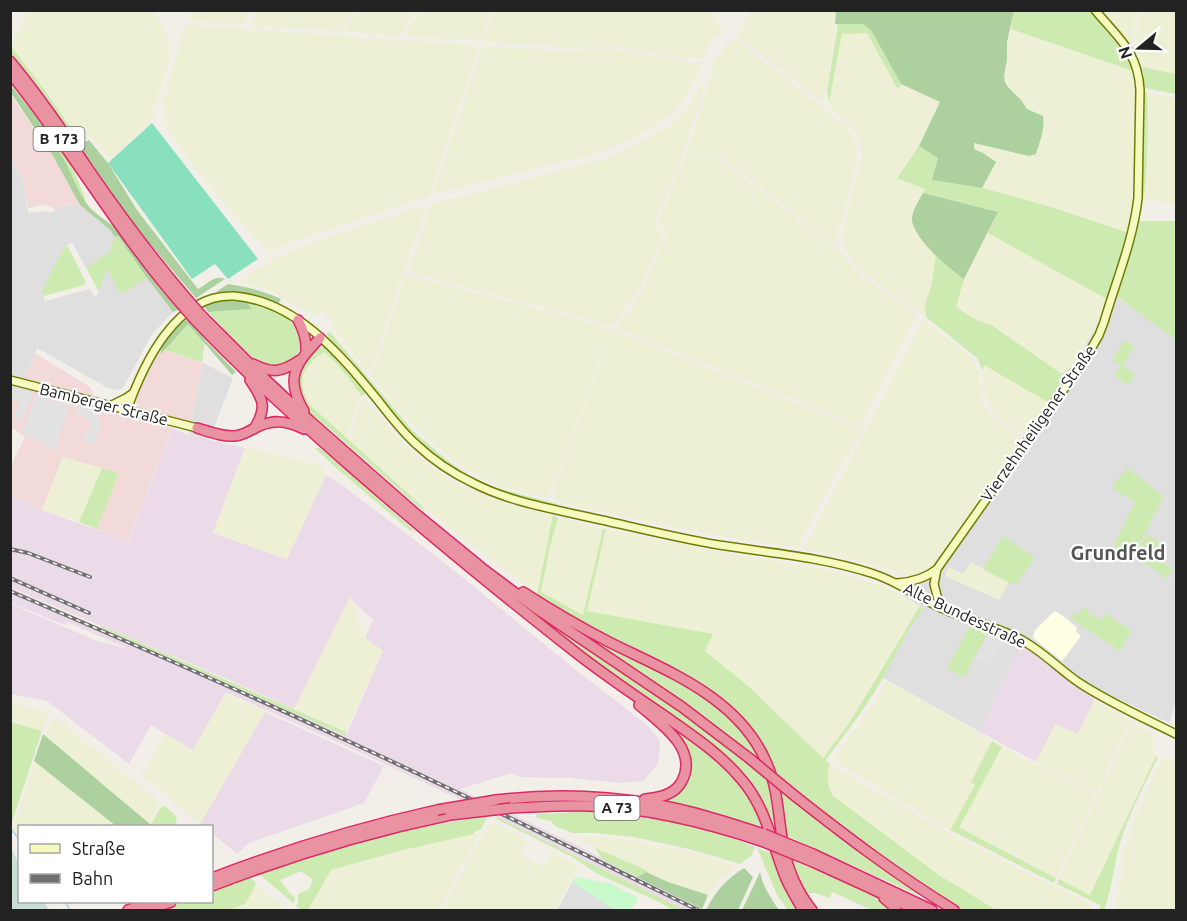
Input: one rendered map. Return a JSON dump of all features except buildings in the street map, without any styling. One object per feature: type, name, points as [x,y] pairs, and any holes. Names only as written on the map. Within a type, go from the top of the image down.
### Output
[{"type":"highway","name":"B 173","points":[[10,61],[39,98],[184,302]]},
{"type":"highway","name":"B 173","points":[[10,73],[133,244],[198,318],[312,432],[412,516]]},
{"type":"highway","points":[[298,320],[306,340],[303,356],[296,371],[295,393],[310,421]]},
{"type":"highway","points":[[242,362],[267,370],[289,367],[320,338]]},
{"type":"highway","name":"B 173","points":[[242,362],[310,421],[412,516]]},
{"type":"highway","points":[[242,362],[261,398],[263,407],[261,418],[254,429]]},
{"type":"highway","points":[[197,429],[235,436],[267,423],[282,421],[312,432]]},
{"type":"highway","points":[[412,516],[562,627],[682,707],[878,860],[954,910]]},
{"type":"highway","points":[[412,516],[476,574],[608,677],[708,747],[742,780],[752,793],[766,820],[787,880],[803,910]]},
{"type":"highway","points":[[482,568],[578,626],[693,685],[719,702],[742,723],[761,751],[773,778],[784,850],[795,884],[812,910]]},
{"type":"highway","points":[[608,677],[674,737],[681,746],[687,764],[682,781],[672,793],[652,799],[629,801]]},
{"type":"highway","name":"A 73","points":[[213,878],[230,875],[345,833],[437,810],[496,800],[571,797],[629,801],[686,811],[764,838],[932,910]]},
{"type":"highway","name":"A 73","points":[[267,862],[376,832],[450,815],[511,808],[570,806],[619,808],[654,813],[764,838]]},
{"type":"highway","name":"A 73","points":[[813,858],[916,910]]},
{"type":"highway","name":"A 73","points":[[213,885],[230,875]]},
{"type":"highway","points":[[870,888],[896,910]]},
{"type":"highway","points":[[128,910],[147,903]]},
{"type":"highway","points":[[148,910],[168,903]]},
{"type":"main road","name":"Vierzehnheiligener Straße","points":[[937,569],[1086,358],[1104,322],[1132,231],[1138,198],[1140,78],[1134,58],[1095,10]]},
{"type":"main road","name":"Alte Bundesstraße","points":[[127,410],[144,370],[162,339],[181,317],[202,303],[222,296],[245,297],[274,306],[298,320],[337,352],[403,431],[430,457],[449,470],[490,491],[516,500],[603,520],[716,544],[821,560],[885,578],[961,617],[1016,637],[1102,696],[1176,734]]},
{"type":"main road","name":"Bamberger Straße","points":[[10,380],[197,429]]},
{"type":"main road","points":[[110,406],[133,393]]},
{"type":"main road","points":[[897,583],[919,579],[937,569]]},
{"type":"main road","points":[[937,569],[934,584],[940,607]]},
{"type":"shaded area","points":[[193,10],[250,11],[245,23],[240,25],[189,20]]},
{"type":"shaded area","points":[[256,10],[354,11],[340,31],[251,25]]},
{"type":"shaded area","points":[[421,10],[492,11],[482,41],[407,36],[406,31]]},
{"type":"shaded area","points":[[495,10],[710,11],[724,33],[716,35],[706,48],[705,57],[700,59],[675,58],[613,46],[564,48],[484,42]]},
{"type":"shaded area","points":[[28,11],[151,11],[160,21],[169,41],[170,58],[150,124],[111,160],[91,138],[80,141],[11,46]]},
{"type":"shaded area","points":[[357,11],[416,11],[398,36],[344,31]]},
{"type":"shaded area","points":[[753,11],[836,11],[834,42],[824,103],[736,35]]},
{"type":"shaded area","points":[[1102,11],[1136,11],[1133,42],[1131,43],[1123,35]]},
{"type":"shaded area","points":[[1139,11],[1176,11],[1176,74],[1142,67],[1138,57],[1136,39]]},
{"type":"shaded area","points":[[190,25],[480,46],[430,195],[269,252],[224,204],[166,127],[163,114],[164,98],[181,35]]},
{"type":"shaded area","points":[[1011,29],[1136,72],[1138,80],[1136,189],[1129,233],[1048,206],[982,188],[995,162],[984,153],[973,149],[973,143],[1029,156],[1036,154],[1041,138],[1040,115],[1027,109],[1007,85],[1004,77],[1007,42]]},
{"type":"shaded area","points":[[867,33],[897,89],[901,84],[940,102],[919,146],[897,178],[925,189],[914,231],[936,255],[931,287],[925,304],[926,317],[866,275],[854,264],[844,247],[842,236],[860,165],[861,150],[857,136],[848,122],[828,107],[841,34]]},
{"type":"shaded area","points":[[735,39],[847,127],[854,138],[857,162],[838,234],[838,242],[835,245],[718,154],[716,157],[842,253],[862,276],[917,315],[860,426],[615,328],[631,310],[641,293],[667,235],[658,223],[685,157],[712,64],[726,46]]},
{"type":"shaded area","points":[[483,46],[558,51],[611,49],[686,62],[702,61],[702,65],[684,99],[675,110],[628,141],[595,154],[433,194]]},
{"type":"shaded area","points":[[705,83],[681,160],[655,222],[662,239],[641,286],[612,327],[412,273],[410,267],[432,204],[617,154],[672,123],[689,105],[701,84]]},
{"type":"shaded area","points":[[1147,93],[1176,98],[1176,206],[1144,198],[1148,160]]},
{"type":"shaded area","points":[[10,94],[53,156],[80,205],[62,206],[56,210],[41,205],[28,208],[23,179],[11,157]]},
{"type":"shaded area","points":[[10,161],[13,161],[23,179],[28,213],[45,211],[51,213],[62,206],[80,205],[115,237],[109,252],[86,268],[72,242],[65,247],[56,262],[44,295],[45,301],[90,289],[94,297],[99,292],[107,267],[120,293],[147,278],[173,312],[152,334],[123,388],[118,390],[108,388],[37,348],[24,380],[11,376]]},
{"type":"shaded area","points":[[427,204],[369,373],[332,328],[333,320],[322,310],[316,316],[274,293],[238,282],[286,253]]},
{"type":"shaded area","points":[[988,233],[1108,300],[1101,322],[1082,348],[1081,354],[1062,374],[993,326],[976,320],[956,307],[964,279]]},
{"type":"shaded area","points":[[405,275],[573,317],[612,330],[548,498],[502,487],[465,468],[420,432],[371,376]]},
{"type":"shaded area","points":[[1110,293],[1176,338],[1176,702],[1169,723],[1100,690],[1022,645],[980,732],[883,678],[912,624],[924,609],[903,596],[912,577],[925,574],[992,486],[1075,367]]},
{"type":"shaded area","points":[[923,319],[971,357],[979,372],[980,392],[985,408],[1023,440],[934,567],[925,574],[906,577],[890,569],[804,549]]},
{"type":"shaded area","points":[[613,330],[864,429],[838,470],[798,548],[724,537],[568,505],[555,498],[553,490]]},
{"type":"shaded area","points":[[160,349],[203,363],[190,424],[146,413],[138,407],[136,402],[144,376]]},
{"type":"shaded area","points":[[325,352],[353,383],[361,396],[346,438],[313,409],[301,388],[306,367]]},
{"type":"shaded area","points":[[35,353],[90,387],[93,394],[88,397],[24,380]]},
{"type":"shaded area","points":[[203,363],[233,378],[209,440],[188,435]]},
{"type":"shaded area","points":[[984,365],[1049,403],[1026,437],[996,415],[987,404],[982,379]]},
{"type":"shaded area","points":[[10,383],[172,428],[128,541],[97,529],[119,474],[63,457],[42,510],[11,496],[11,465],[25,437],[11,427]]},
{"type":"shaded area","points":[[11,384],[34,391],[21,421],[14,417],[20,403],[11,398]]},
{"type":"shaded area","points":[[36,396],[69,406],[55,450],[22,432]]},
{"type":"shaded area","points":[[363,399],[412,451],[456,483],[488,497],[553,515],[537,595],[429,512],[349,441]]},
{"type":"shaded area","points":[[79,403],[94,407],[91,418],[95,410],[99,412],[97,420],[102,422],[94,445],[83,442],[91,421],[77,414]]},
{"type":"shaded area","points":[[172,428],[188,435],[245,448],[213,533],[287,559],[326,475],[446,564],[647,725],[660,741],[658,764],[643,781],[622,783],[571,778],[519,777],[512,773],[460,789],[705,910],[685,910],[497,817],[226,692],[193,751],[151,725],[129,764],[47,701],[11,694],[11,604],[97,641],[129,649],[67,622],[65,625],[11,603],[11,589],[346,736],[383,651],[365,638],[373,620],[350,598],[294,709],[11,588],[10,496],[128,541]]},
{"type":"shaded area","points":[[245,448],[318,465],[323,468],[326,475],[287,559],[213,533]]},
{"type":"shaded area","points":[[63,457],[102,468],[79,522],[42,510]]},
{"type":"shaded area","points":[[558,518],[603,529],[583,616],[541,592]]},
{"type":"shaded area","points":[[606,529],[730,554],[829,570],[885,587],[920,606],[851,720],[823,758],[748,686],[705,651],[712,634],[587,611]]},
{"type":"shaded area","points":[[971,562],[1009,583],[999,600],[945,576],[949,567],[963,574]]},
{"type":"shaded area","points":[[350,597],[365,638],[383,651],[346,732],[294,709]]},
{"type":"shaded area","points":[[1055,611],[1077,628],[1076,631],[1081,636],[1062,661],[1033,638],[1038,627]]},
{"type":"shaded area","points":[[989,631],[1004,638],[990,666],[976,658]]},
{"type":"shaded area","points":[[1022,644],[1100,690],[1078,734],[1055,725],[1036,762],[980,732]]},
{"type":"shaded area","points":[[887,680],[992,741],[971,781],[976,784],[950,830],[832,760],[872,707]]},
{"type":"shaded area","points":[[226,692],[265,712],[200,824],[142,775],[166,734],[193,750]]},
{"type":"shaded area","points":[[1094,700],[1130,720],[1097,792],[1036,762],[1055,725],[1078,734]]},
{"type":"shaded area","points":[[10,701],[48,712],[42,731],[11,722]]},
{"type":"shaded area","points":[[265,712],[384,766],[364,803],[249,843],[237,854],[213,834],[213,825],[200,824]]},
{"type":"shaded area","points":[[57,719],[158,801],[159,805],[149,824],[45,736],[51,721]]},
{"type":"shaded area","points":[[1132,722],[1153,735],[1153,751],[1156,756],[1090,895],[1059,879]]},
{"type":"shaded area","points":[[1002,747],[1096,794],[1056,878],[960,828]]},
{"type":"shaded area","points":[[1163,758],[1176,758],[1176,910],[1115,910],[1123,853],[1132,825]]},
{"type":"shaded area","points":[[35,761],[115,825],[18,825],[18,836],[13,828]]},
{"type":"shaded area","points":[[830,765],[952,835],[1092,905],[1090,910],[996,910],[939,875],[832,795],[827,778]]},
{"type":"shaded area","points":[[491,824],[498,825],[528,840],[520,855],[543,867],[552,852],[579,867],[555,910],[442,910],[487,827]]},
{"type":"shaded area","points":[[480,832],[438,910],[308,910],[331,870]]},
{"type":"shaded area","points":[[584,836],[646,843],[689,852],[736,866],[717,883],[708,895],[668,882],[646,870],[608,855],[578,838]]},
{"type":"shaded area","points":[[11,849],[18,861],[18,903],[45,903],[49,910],[11,910]]},
{"type":"shaded area","points":[[575,877],[611,884],[638,898],[631,910],[557,910]]},
{"type":"shaded area","points":[[256,884],[288,910],[230,910],[246,903]]},
{"type":"green space","points":[[836,11],[1014,11],[1007,42],[1004,77],[1008,87],[1027,109],[1043,116],[1043,130],[1036,154],[1029,156],[974,143],[974,149],[996,162],[982,188],[932,180],[938,158],[919,146],[940,102],[901,84],[871,30],[863,24],[835,24]]},
{"type":"green space","points":[[1014,11],[1092,11],[1128,54],[1136,72],[1011,29]]},
{"type":"green space","points":[[838,24],[863,24],[871,30],[901,84],[898,90],[867,33],[842,34],[829,103],[827,91]]},
{"type":"green space","points":[[11,46],[80,141],[78,143],[11,53]]},
{"type":"green space","points":[[1142,67],[1176,74],[1176,94],[1144,88]]},
{"type":"green space","points":[[11,80],[62,150],[75,173],[84,200],[26,103],[11,84]]},
{"type":"green space","points":[[10,84],[54,142],[87,204],[118,231],[178,310],[173,312],[118,236],[115,237],[80,205],[53,156],[11,93]]},
{"type":"green space","points":[[1144,92],[1147,93],[1147,156],[1140,218],[1142,198]]},
{"type":"green space","points":[[152,123],[258,259],[228,279],[215,264],[192,279],[108,163]]},
{"type":"green space","points":[[89,140],[108,163],[137,210],[198,289],[214,279],[225,279],[196,298],[133,224],[79,145]]},
{"type":"green space","points":[[919,146],[939,157],[933,180],[982,188],[1048,206],[1129,233],[1108,300],[988,233],[998,212],[923,193],[925,189],[897,178]]},
{"type":"green space","points":[[923,193],[998,212],[964,279],[932,252],[918,235],[912,219]]},
{"type":"green space","points":[[1139,221],[1176,221],[1176,340],[1116,296]]},
{"type":"green space","points":[[118,236],[147,278],[120,294],[107,268],[99,292],[86,268],[109,252],[115,237]]},
{"type":"green space","points":[[65,247],[68,247],[86,283],[44,296],[42,292]]},
{"type":"green space","points":[[936,255],[964,279],[956,307],[976,320],[993,326],[1062,374],[1071,367],[1075,367],[1049,403],[984,365],[983,371],[977,358],[926,317],[925,304],[931,287]]},
{"type":"green space","points":[[228,284],[281,299],[278,304],[247,295],[216,292]]},
{"type":"green space","points":[[245,300],[284,316],[297,326],[302,337],[301,349],[290,363],[278,368],[259,361],[243,349],[208,312],[252,309]]},
{"type":"green space","points":[[245,300],[252,309],[208,312],[203,305],[213,301]]},
{"type":"green space","points":[[189,319],[206,341],[236,372],[232,375],[188,324],[161,354],[170,333]]},
{"type":"green space","points":[[188,324],[205,343],[202,362],[164,350]]},
{"type":"green space","points":[[330,332],[413,431],[447,460],[469,475],[494,487],[557,504],[556,507],[494,490],[468,478],[432,453],[394,416],[352,361],[329,338],[327,333]]},
{"type":"green space","points":[[1124,340],[1134,346],[1123,366],[1135,374],[1128,385],[1114,376],[1121,365],[1112,360]]},
{"type":"green space","points":[[324,347],[341,362],[367,393],[361,396],[335,362],[324,352],[311,363],[304,374],[303,387],[309,404],[422,506],[425,512],[323,425],[302,404],[297,391],[298,372],[309,356]]},
{"type":"green space","points":[[315,448],[320,448],[417,533],[408,529]]},
{"type":"green space","points":[[102,468],[119,474],[97,529],[79,522]]},
{"type":"green space","points":[[1128,468],[1163,498],[1133,556],[1118,552],[1115,547],[1135,502],[1112,488]]},
{"type":"green space","points":[[553,515],[558,518],[541,592],[583,615],[603,529],[606,529],[587,611],[713,634],[705,651],[748,686],[823,758],[851,720],[920,606],[924,609],[907,633],[871,698],[826,760],[830,765],[829,784],[832,795],[939,875],[996,910],[957,910],[928,892],[804,799],[785,782],[774,771],[736,713],[543,602],[537,595]]},
{"type":"green space","points":[[1147,534],[1166,546],[1159,560],[1173,569],[1167,579],[1139,559],[1139,550]]},
{"type":"green space","points":[[1003,536],[1035,558],[1017,584],[1009,583],[983,569]]},
{"type":"green space","points":[[487,577],[545,620],[700,725],[771,782],[778,832],[773,831],[747,781]]},
{"type":"green space","points":[[1089,606],[1087,612],[1102,620],[1105,613],[1132,631],[1120,651],[1069,618]]},
{"type":"green space","points":[[562,621],[698,691],[747,732],[766,767],[709,722]]},
{"type":"green space","points":[[970,625],[989,631],[964,678],[947,668]]},
{"type":"green space","points":[[102,626],[346,732],[346,736],[101,628]]},
{"type":"green space","points":[[10,722],[42,731],[11,825],[10,825]]},
{"type":"green space","points":[[669,724],[712,755],[731,772],[747,793],[765,827],[664,800],[683,784],[684,746]]},
{"type":"green space","points":[[43,734],[151,825],[115,825],[34,761]]},
{"type":"green space","points":[[992,741],[1002,747],[960,828],[1056,878],[1054,883],[950,830],[975,785],[971,782]]},
{"type":"green space","points":[[1156,756],[1158,757],[1123,834],[1107,901],[1104,910],[1100,910],[1100,905],[1057,884],[1059,879],[1090,895]]},
{"type":"green space","points":[[776,786],[864,855],[919,894],[783,834]]},
{"type":"green space","points":[[164,806],[176,817],[175,825],[151,825],[161,807]]},
{"type":"green space","points":[[572,811],[666,821],[718,833],[755,847],[751,856],[740,864],[689,849],[633,837],[572,833],[555,826],[551,821],[537,818],[536,814]]},
{"type":"green space","points":[[488,816],[481,829],[474,834],[399,851],[331,870],[308,910],[301,910],[296,906],[298,894],[309,889],[313,880],[301,871],[280,880],[292,896],[294,895],[293,903],[259,874],[372,840],[429,826]]},
{"type":"green space","points":[[497,817],[685,910],[673,910],[598,874],[572,857],[496,819]]},
{"type":"green space","points":[[595,848],[646,870],[648,873],[637,877],[602,859]]},
{"type":"green space","points":[[757,848],[774,854],[799,910],[788,910],[777,895]]},
{"type":"green space","points":[[790,860],[823,872],[882,900],[893,910],[872,910],[832,892],[829,898],[816,893],[803,894]]},
{"type":"green space","points":[[744,868],[753,877],[738,910],[706,910],[722,886]]},
{"type":"green space","points":[[646,872],[708,895],[702,909],[637,877]]},
{"type":"green space","points":[[760,872],[770,897],[779,910],[742,910]]},
{"type":"green space","points":[[251,877],[256,884],[246,903],[230,910],[162,910],[182,903],[213,903],[213,892]]},
{"type":"green space","points":[[575,877],[611,884],[638,898],[631,910],[616,910],[573,883]]},
{"type":"waterway","points":[[10,828],[18,838]]},
{"type":"waterway","points":[[65,903],[69,910]]},
{"type":"railway","points":[[10,549],[28,553],[90,577]]},
{"type":"railway","points":[[10,578],[89,613]]},
{"type":"railway","points":[[10,591],[217,681],[379,756],[698,910]]},
{"type":"district","name":"Grundfeld","points":[[1118,553]]}]
